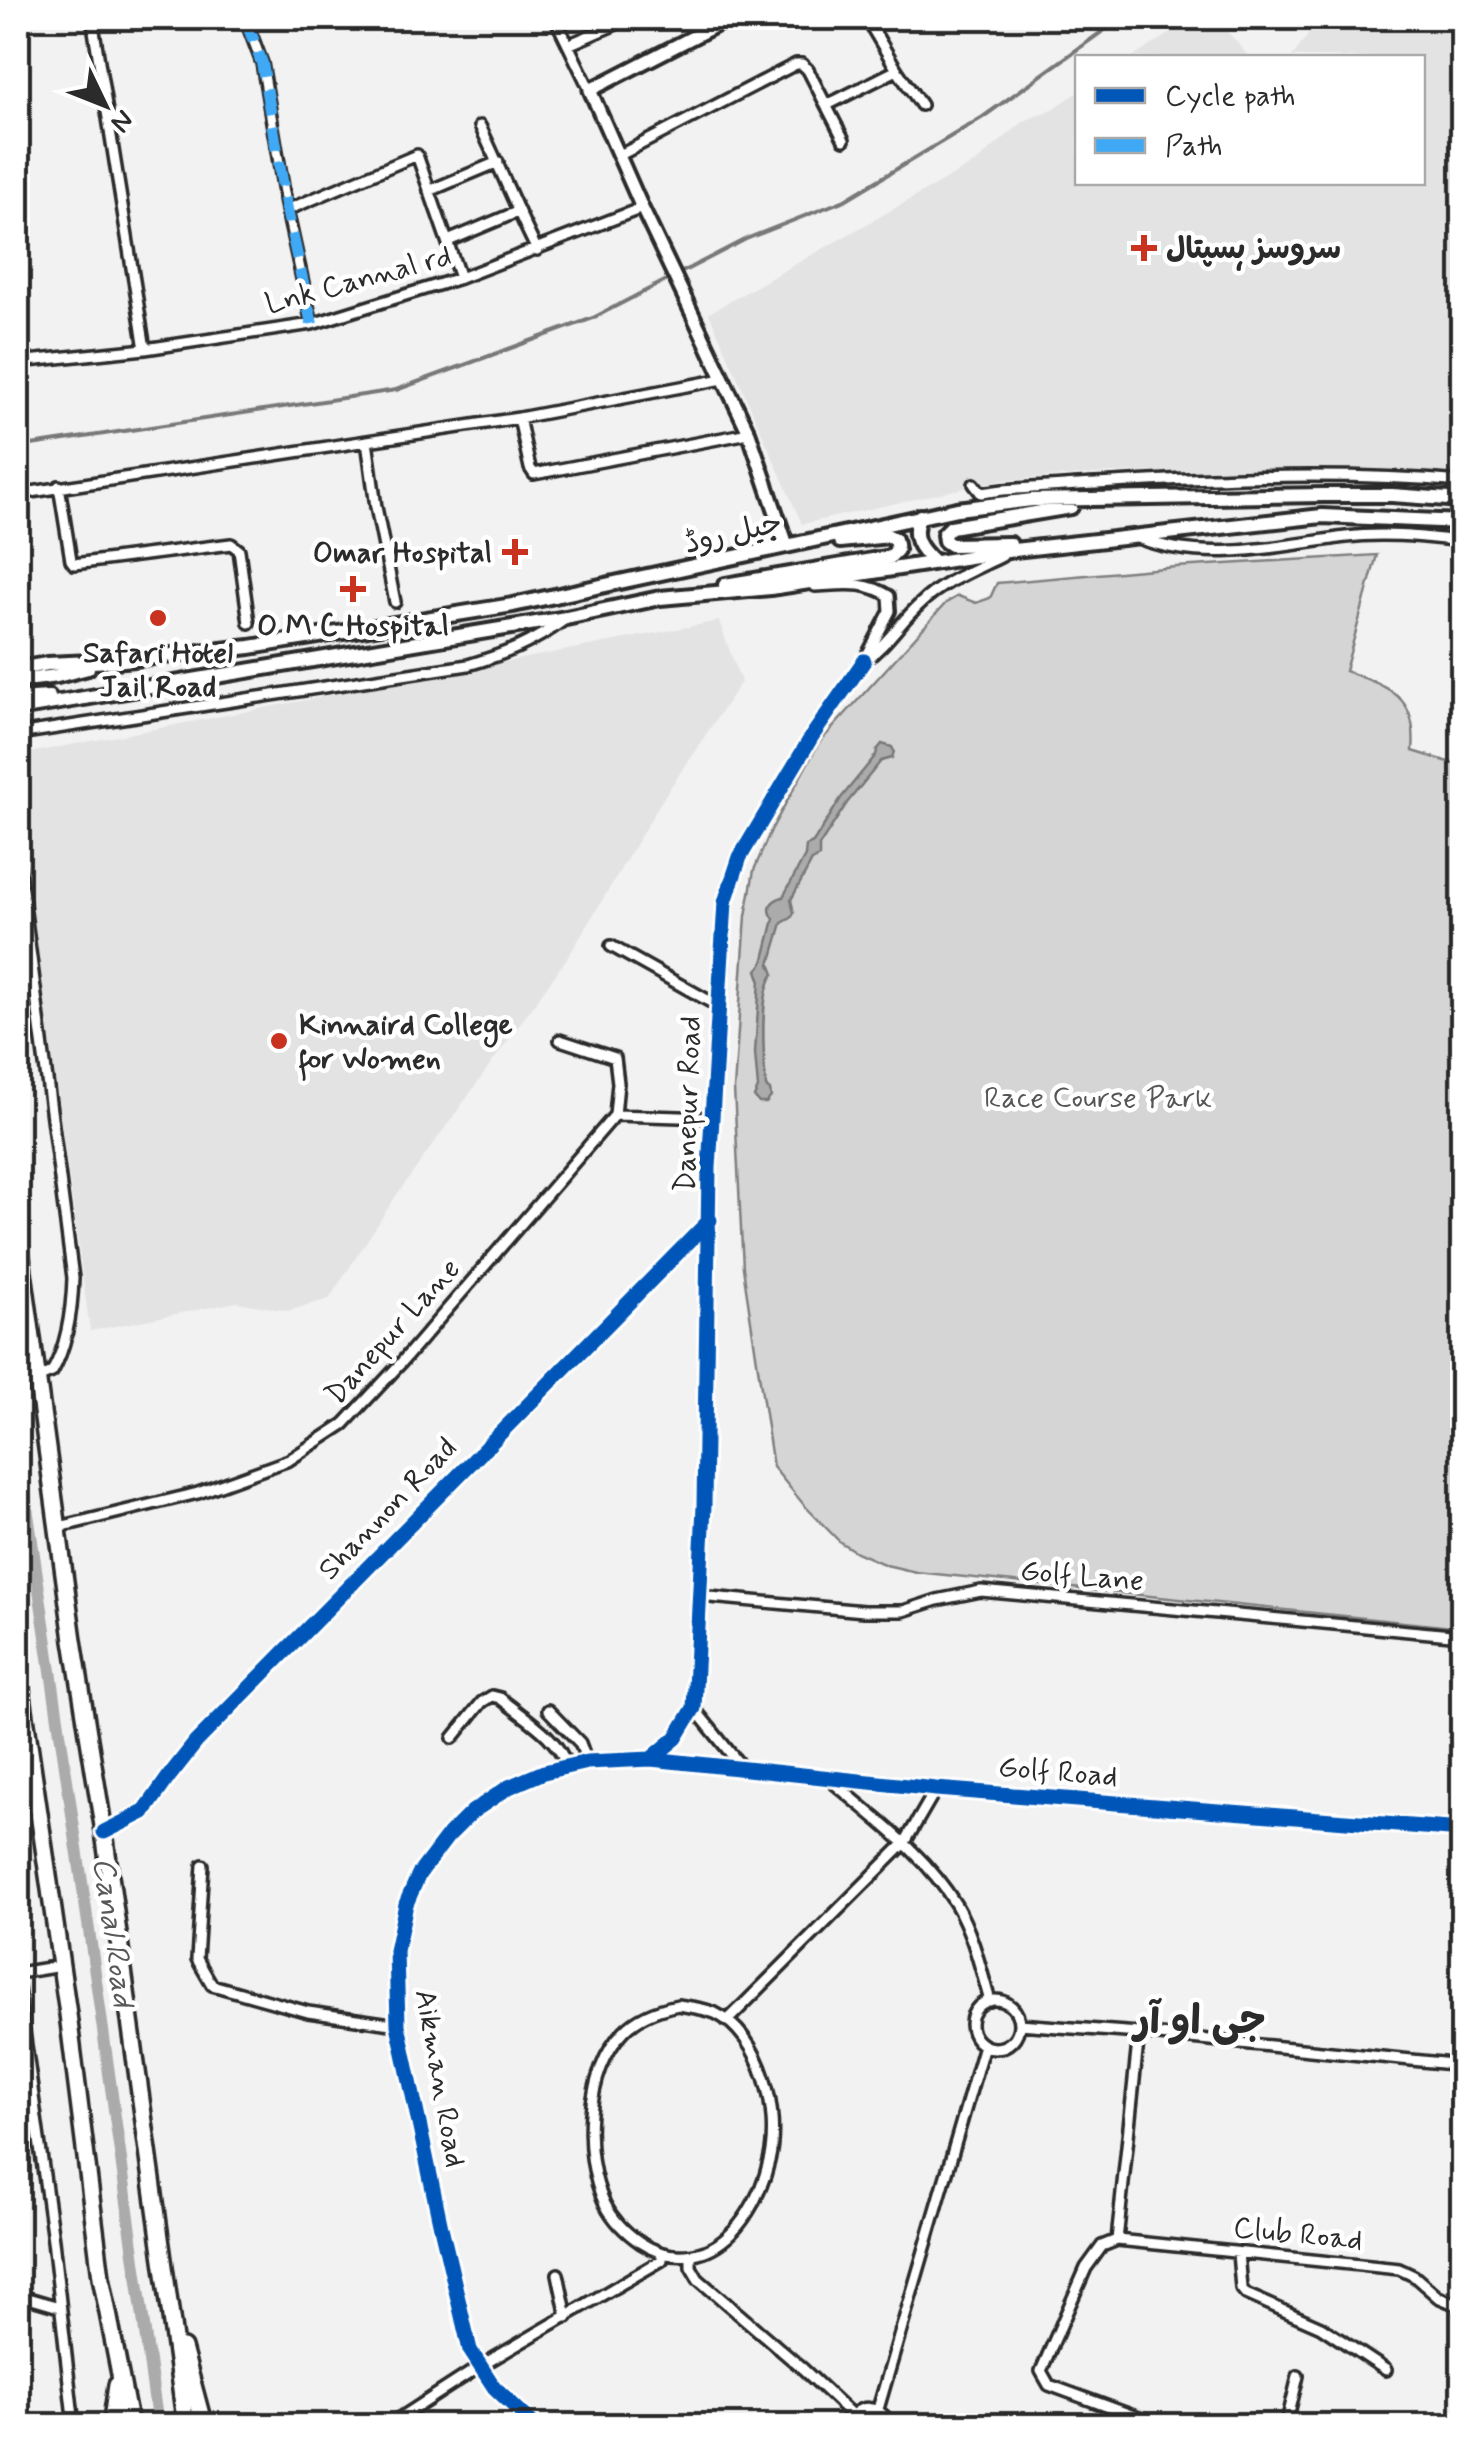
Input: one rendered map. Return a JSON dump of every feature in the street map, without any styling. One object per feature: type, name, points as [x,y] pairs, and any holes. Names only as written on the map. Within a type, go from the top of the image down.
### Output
[{"type":"highway","points":[[18,1235],[186,2426]]},
{"type":"highway","points":[[18,1668],[100,2278],[130,2426]]},
{"type":"highway","points":[[168,2296],[204,2426]]},
{"type":"highway","points":[[111,2426],[118,2374]]},
{"type":"main road","name":"جیل روڈ","points":[[18,669],[250,646],[513,605],[920,516],[1032,500],[1324,495],[1462,500]]},
{"type":"main road","points":[[1092,540],[955,546],[947,544],[944,534],[952,527],[1109,501]]},
{"type":"main road","points":[[920,516],[916,523],[917,543],[934,562]]},
{"type":"main road","name":"جیل روڈ","points":[[18,709],[566,618],[660,598],[771,588],[1014,550],[1322,516],[1462,522]]},
{"type":"main road","points":[[660,598],[890,556],[897,544],[889,536],[788,545]]},
{"type":"main road","points":[[18,681],[114,661]]},
{"type":"main road","points":[[18,699],[48,697],[72,701]]},
{"type":"street","points":[[92,18],[145,349]]},
{"type":"street","points":[[245,18],[262,63],[287,210],[312,324]]},
{"type":"street","points":[[555,18],[748,433],[788,545]]},
{"type":"street","points":[[568,45],[630,18]]},
{"type":"street","points":[[590,90],[730,18]]},
{"type":"street","points":[[868,21],[921,105]]},
{"type":"street","points":[[618,156],[796,64],[808,70],[844,140]]},
{"type":"street","points":[[827,105],[897,70]]},
{"type":"street","points":[[480,126],[537,250]]},
{"type":"street","points":[[287,210],[417,155],[460,278]]},
{"type":"street","points":[[430,192],[498,162]]},
{"type":"street","name":"Lnk Cannal rd","points":[[18,362],[145,349],[312,324],[460,278],[642,208]]},
{"type":"street","points":[[448,240],[518,212]]},
{"type":"street","points":[[18,494],[519,418],[723,379]]},
{"type":"street","points":[[519,418],[534,474],[748,433]]},
{"type":"street","points":[[368,441],[376,507],[396,602]]},
{"type":"street","points":[[974,484],[981,493],[1226,477],[1396,476],[1462,482]]},
{"type":"street","points":[[60,486],[74,564],[231,544],[240,550],[249,623]]},
{"type":"street","points":[[1134,536],[1160,546],[1223,550],[1389,534],[1462,540]]},
{"type":"street","name":"Danepur Road","points":[[864,661],[942,586],[1014,550]]},
{"type":"street","name":"Danepur Road","points":[[694,1708],[704,1506],[709,1168],[725,902],[740,857],[812,736],[864,661],[890,611],[889,596],[863,584],[771,588]]},
{"type":"street","points":[[18,734],[468,665],[526,645],[566,618]]},
{"type":"street","points":[[18,859],[73,1278],[63,1348],[52,1372],[39,1377]]},
{"type":"street","points":[[611,946],[718,1006]]},
{"type":"street","points":[[560,1040],[614,1058],[618,1083],[614,1116],[712,1118]]},
{"type":"street","name":"Danepur Lane","points":[[59,1527],[198,1493],[271,1467],[289,1460],[344,1424],[614,1116]]},
{"type":"street","name":"Shannon Road","points":[[104,1832],[144,1812],[196,1742],[710,1220]]},
{"type":"street","name":"Golf Lane","points":[[698,1596],[903,1611],[981,1591],[1462,1636]]},
{"type":"street","points":[[453,1738],[482,1702],[492,1696],[500,1698],[549,1738],[563,1754],[567,1767]]},
{"type":"street","points":[[651,1759],[676,1738],[694,1708],[744,1770]]},
{"type":"street","points":[[548,1710],[580,1743],[587,1762]]},
{"type":"street","name":"Aikman Road","points":[[534,2426],[503,2396],[470,2350],[398,2025],[396,1951],[406,1904],[420,1874],[447,1837],[472,1812],[509,1787],[544,1772],[587,1762],[651,1759]]},
{"type":"street","name":"Golf Road","points":[[651,1759],[936,1789],[1462,1830]]},
{"type":"street","points":[[826,1776],[937,1878],[957,1908],[971,1940],[990,2001]]},
{"type":"street","points":[[727,2021],[904,1844],[936,1789]]},
{"type":"street","points":[[202,1864],[197,1959],[212,1985],[308,2012],[398,2025]]},
{"type":"street","points":[[18,1973],[60,1966]]},
{"type":"street","points":[[18,1988],[51,2220],[74,2426]]},
{"type":"street","points":[[990,2001],[1005,2002],[1014,2009],[1019,2024],[1013,2040],[1003,2047],[991,2048],[973,2034],[978,2008],[990,2001]]},
{"type":"street","points":[[662,2008],[696,2008],[727,2021],[744,2039],[765,2080],[773,2111],[767,2171],[743,2220],[724,2240],[691,2255],[662,2254],[626,2232],[606,2206],[592,2162],[591,2121],[598,2074],[622,2032],[662,2008]]},
{"type":"street","points":[[1019,2024],[1462,2065]]},
{"type":"street","points":[[1139,2033],[1117,2240],[1102,2246],[1086,2268],[1042,2371],[1049,2385],[1161,2426]]},
{"type":"street","points":[[878,2409],[984,2044]]},
{"type":"street","name":"Club Road","points":[[1117,2240],[1399,2269],[1414,2276],[1438,2297],[1462,2307]]},
{"type":"street","points":[[1238,2252],[1240,2288],[1246,2294],[1321,2327],[1386,2370]]},
{"type":"street","points":[[388,2426],[480,2366],[662,2260],[662,2254]]},
{"type":"street","points":[[691,2255],[691,2267],[698,2279],[851,2414]]},
{"type":"street","points":[[558,2274],[567,2317]]},
{"type":"street","points":[[18,2294],[59,2306]]},
{"type":"street","points":[[1286,2426],[1298,2376]]},
{"type":"street","points":[[846,2426],[851,2414],[868,2407],[878,2409],[891,2426]]},
{"type":"shaded area","points":[[1195,18],[1216,18],[1247,55],[1136,55]]},
{"type":"shaded area","name":"سروسز ہسپتال","points":[[1320,18],[1462,18],[1462,474],[1388,469],[1114,473],[996,481],[802,524],[709,313],[975,163],[1024,121],[1075,94],[1075,185],[1425,185],[1425,55],[1293,55]]},
{"type":"shaded area","name":"Kinnaird College for Women","points":[[719,621],[741,682],[662,800],[570,954],[396,1196],[329,1299],[288,1311],[237,1302],[90,1331],[18,805],[18,755]]},
{"type":"shaded area","points":[[882,744],[892,747],[892,758],[881,761],[847,803],[791,900],[794,913],[782,923],[770,964],[774,974],[764,1011],[766,1087],[771,1097],[766,1103],[759,1103],[754,1097],[758,1088],[757,970],[763,963],[774,919],[771,905],[783,897],[805,856],[806,846],[813,843]]},
{"type":"green space","name":"Race Course Park","points":[[1377,555],[1345,671],[1398,696],[1411,718],[1413,751],[1462,766],[1462,1628],[916,1572],[856,1552],[840,1542],[773,1467],[743,1268],[734,1089],[746,916],[754,870],[771,830],[819,743],[946,603],[958,596],[976,603],[990,598],[997,583]]},
{"type":"waterway","points":[[18,447],[396,390],[593,318],[746,239],[845,200],[983,117],[1121,18]]},
{"type":"waterway","name":"Canal Road","points":[[18,1446],[158,2426]]},
{"type":"marked path","points":[[245,18],[262,63],[287,210],[312,324]]},
{"type":"cycle path","points":[[535,2426],[494,2387],[470,2350],[398,2025],[396,1951],[406,1904],[419,1874],[472,1812],[509,1787],[544,1772],[587,1762],[651,1759],[676,1738],[694,1708],[704,1506],[709,1168],[725,902],[740,857],[812,736],[864,661]]},
{"type":"cycle path","points":[[104,1832],[144,1812],[196,1742],[710,1220]]},
{"type":"cycle path","points":[[651,1759],[936,1789],[1462,1830]]},
{"type":"place","name":"سروسز ہسپتال","points":[[1144,248]]},
{"type":"place","name":"Omar Hospital","points":[[515,552]]},
{"type":"place","name":"O M C Hospital","points":[[353,589]]},
{"type":"place","name":"Safari Hotel Jail Road","points":[[158,618]]},
{"type":"place","name":"Kinnaird College for Women","points":[[279,1041]]},
{"type":"district","name":"جی او آر","points":[[1200,2019]]}]
